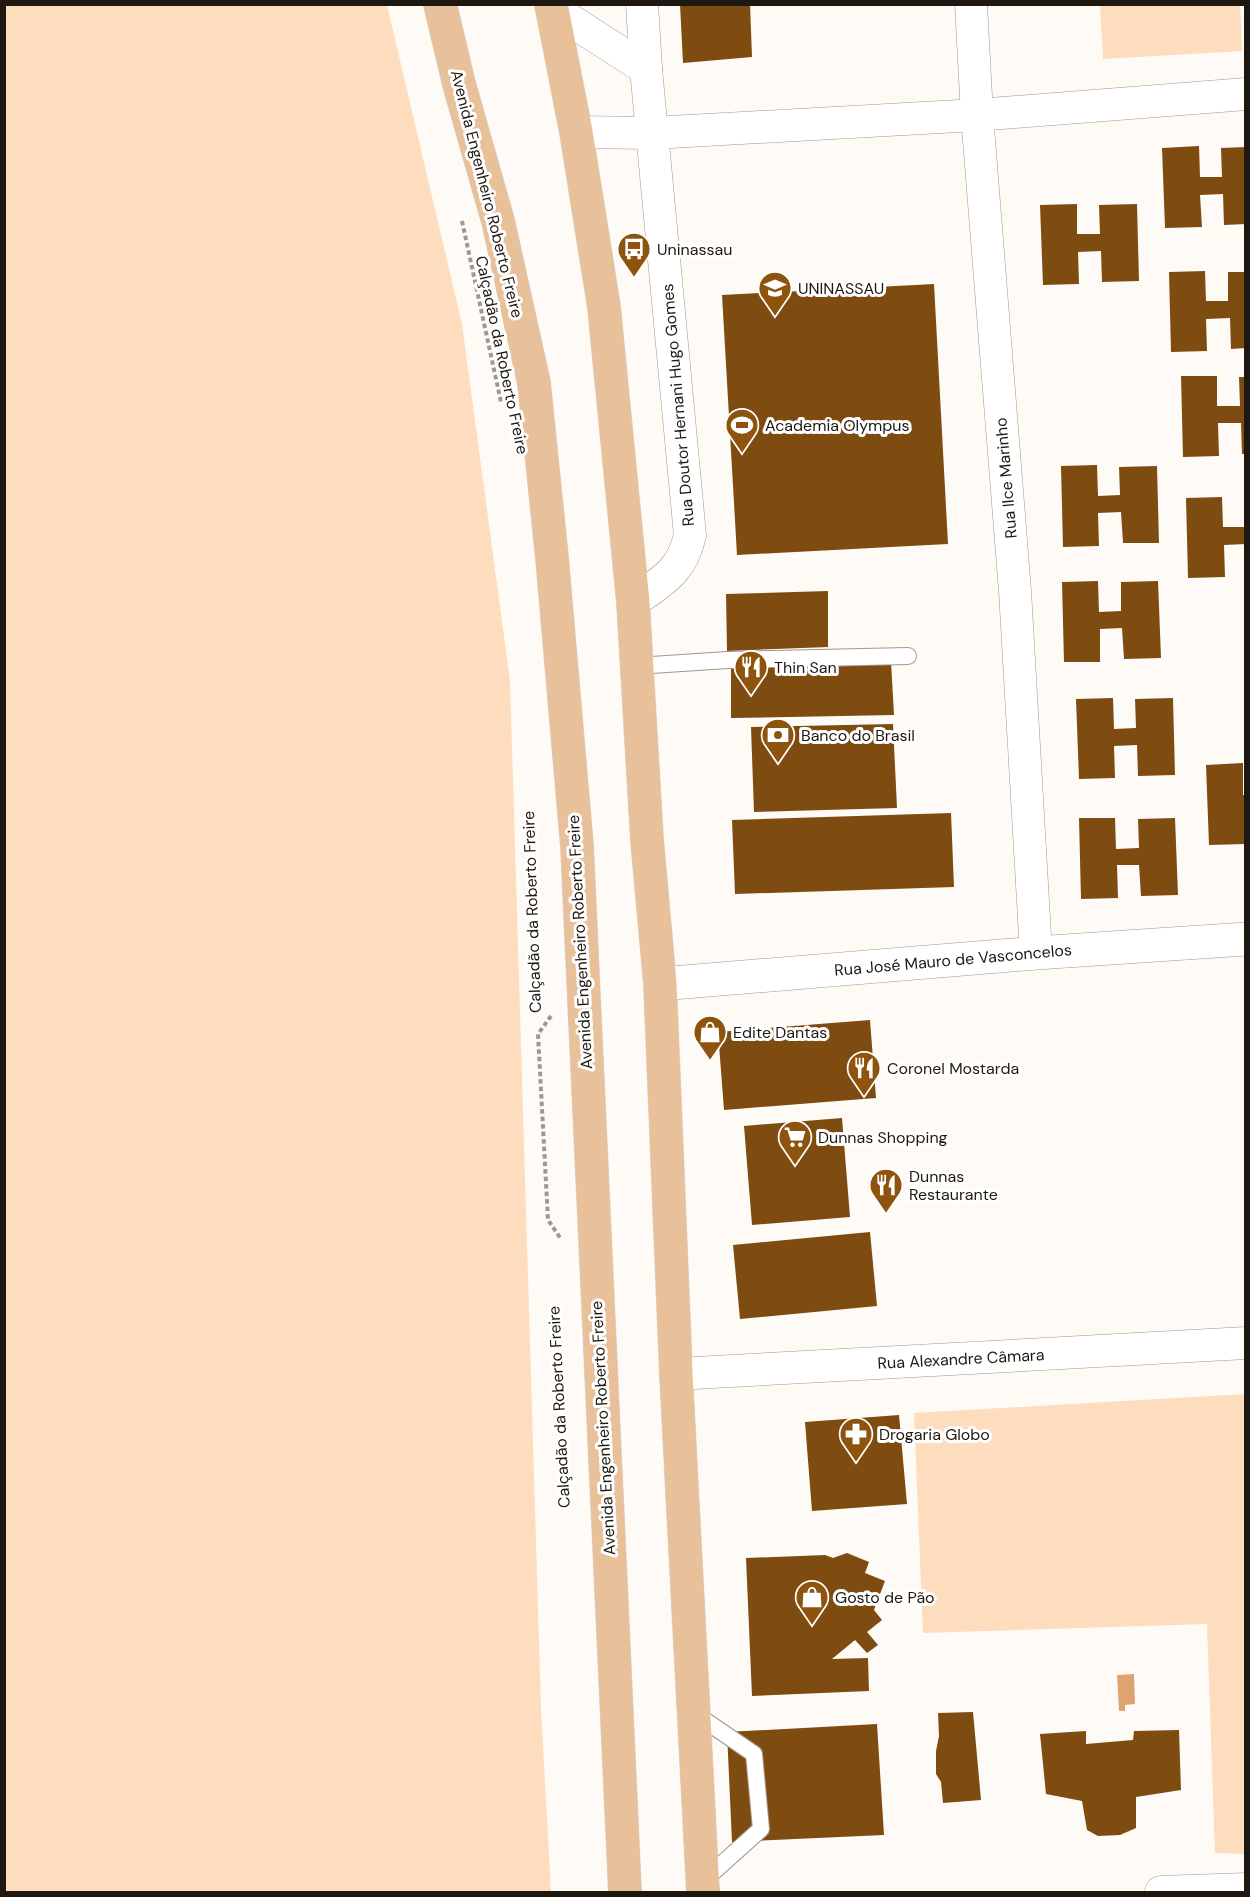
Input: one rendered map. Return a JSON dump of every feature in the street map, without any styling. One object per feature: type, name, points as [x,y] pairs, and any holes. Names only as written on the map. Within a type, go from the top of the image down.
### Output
[{"type":"main road","name":"Avenida Engenheiro Roberto Freire","points":[[440,4],[459,84],[498,221],[534,383],[552,558],[577,846],[625,1893]]},
{"type":"main road","points":[[552,7],[576,132],[604,307],[633,602],[647,840],[660,984],[676,1374],[703,1887]]},
{"type":"street","name":"Rua Doutor Hernani Hugo Gomes","points":[[633,602],[679,566],[687,552],[690,535],[646,69],[642,4]]},
{"type":"street","name":"Rua Ilce Marinho","points":[[971,4],[977,116],[1015,591],[1036,952]]},
{"type":"street","points":[[552,7],[646,69]]},
{"type":"street","points":[[576,132],[652,133],[977,116],[1245,94]]},
{"type":"street","name":"Rua José Mauro de Vasconcelos","points":[[660,984],[1036,952],[1245,939]]},
{"type":"street","name":"Rua Alexandre Câmara","points":[[676,1374],[1245,1343]]},
{"type":"street","points":[[1161,1893],[1245,1889]]},
{"type":"lane","points":[[637,666],[727,660],[908,656]]},
{"type":"lane","points":[[694,1713],[754,1754],[761,1829],[703,1887]]},
{"type":"path","name":"Calçadão da Roberto Freire","points":[[460,215],[501,402]]},
{"type":"path","name":"Calçadão da Roberto Freire","points":[[551,1005],[551,1016],[538,1034],[548,1220],[562,1240]]},
{"type":"shaded area","points":[[5,4],[387,5],[462,324],[510,681],[541,1709],[551,1892],[5,1892]]},
{"type":"shaded area","points":[[1100,5],[1240,5],[1242,51],[1103,59]]},
{"type":"shaded area","points":[[1245,1394],[1245,1854],[1215,1853],[1207,1624],[923,1633],[914,1413]]},
{"type":"shaded area","points":[[1134,1674],[1135,1704],[1125,1705],[1125,1711],[1119,1711],[1117,1675]]},
{"type":"building","points":[[680,4],[750,4],[752,57],[683,63]]},
{"type":"building","points":[[1199,146],[1200,177],[1222,177],[1221,148],[1246,147],[1246,224],[1224,225],[1223,194],[1200,195],[1202,227],[1165,228],[1162,148]]},
{"type":"building","points":[[1077,204],[1077,234],[1100,234],[1099,205],[1137,204],[1139,281],[1102,282],[1101,251],[1078,252],[1079,284],[1043,285],[1040,205]]},
{"type":"building","points":[[1205,271],[1206,301],[1228,301],[1228,272],[1246,272],[1246,348],[1231,349],[1230,318],[1206,319],[1207,351],[1171,352],[1169,272]]},
{"type":"building","points":[[934,284],[948,544],[737,555],[722,295]]},
{"type":"building","points":[[1181,376],[1217,376],[1217,406],[1240,406],[1239,377],[1246,377],[1246,454],[1242,454],[1241,423],[1218,423],[1219,456],[1183,457]]},
{"type":"building","points":[[1097,465],[1098,496],[1120,495],[1119,467],[1157,466],[1159,543],[1123,543],[1121,512],[1098,513],[1099,546],[1063,547],[1061,466]]},
{"type":"building","points":[[1222,497],[1223,527],[1246,527],[1246,544],[1224,545],[1225,577],[1188,578],[1186,498]]},
{"type":"building","points":[[1098,581],[1099,612],[1121,611],[1121,582],[1158,581],[1161,658],[1124,659],[1122,628],[1100,629],[1100,662],[1064,662],[1062,582]]},
{"type":"building","points":[[828,591],[828,647],[727,651],[726,594]]},
{"type":"building","points":[[891,662],[894,715],[731,718],[731,667]]},
{"type":"building","points":[[1113,698],[1114,729],[1136,728],[1135,699],[1173,698],[1175,775],[1138,776],[1137,745],[1114,746],[1115,778],[1079,779],[1076,699]]},
{"type":"building","points":[[893,724],[897,808],[754,812],[751,727]]},
{"type":"building","points":[[1243,763],[1243,795],[1246,795],[1245,844],[1209,845],[1206,765]]},
{"type":"building","points":[[951,813],[954,887],[735,894],[732,820]]},
{"type":"building","points":[[1079,818],[1115,818],[1116,849],[1139,848],[1138,819],[1175,818],[1178,895],[1141,896],[1139,865],[1117,865],[1118,898],[1081,899]]},
{"type":"building","points":[[870,1020],[876,1098],[724,1110],[718,1032]]},
{"type":"building","points":[[842,1118],[850,1217],[752,1225],[744,1126]]},
{"type":"building","points":[[870,1232],[877,1306],[740,1319],[733,1245]]},
{"type":"building","name":"Drogaria Globo","points":[[899,1415],[907,1504],[812,1511],[805,1422]]},
{"type":"building","name":"Gosto de Pão","points":[[847,1553],[869,1562],[865,1573],[885,1581],[874,1610],[882,1620],[867,1632],[878,1645],[867,1653],[855,1640],[832,1659],[868,1658],[869,1691],[752,1696],[746,1558],[825,1555],[833,1558]]},
{"type":"building","points":[[973,1712],[981,1800],[943,1803],[941,1782],[936,1774],[938,1713]]},
{"type":"building","points":[[877,1724],[884,1835],[732,1842],[727,1732]]},
{"type":"building","points":[[1179,1730],[1181,1790],[1136,1797],[1136,1828],[1120,1835],[1098,1836],[1087,1830],[1082,1801],[1046,1794],[1040,1734],[1086,1731],[1086,1744],[1133,1740],[1134,1731]]},
{"type":"place","name":"Uninassau","points":[[634,278]]},
{"type":"place","name":"UNINASSAU","points":[[775,317]]},
{"type":"place","name":"Academia Olympus","points":[[742,454]]},
{"type":"place","name":"Thin San","points":[[751,696]]},
{"type":"place","name":"Banco do Brasil","points":[[778,764]]},
{"type":"place","name":"Edite Dantas","points":[[710,1061]]},
{"type":"place","name":"Coronel Mostarda","points":[[864,1097]]},
{"type":"place","name":"Dunnas Shopping","points":[[795,1166]]},
{"type":"place","name":"Dunnas Restaurante","points":[[886,1214]]},
{"type":"place","name":"Drogaria Globo","points":[[856,1463]]},
{"type":"place","name":"Gosto de Pão","points":[[812,1626]]}]
